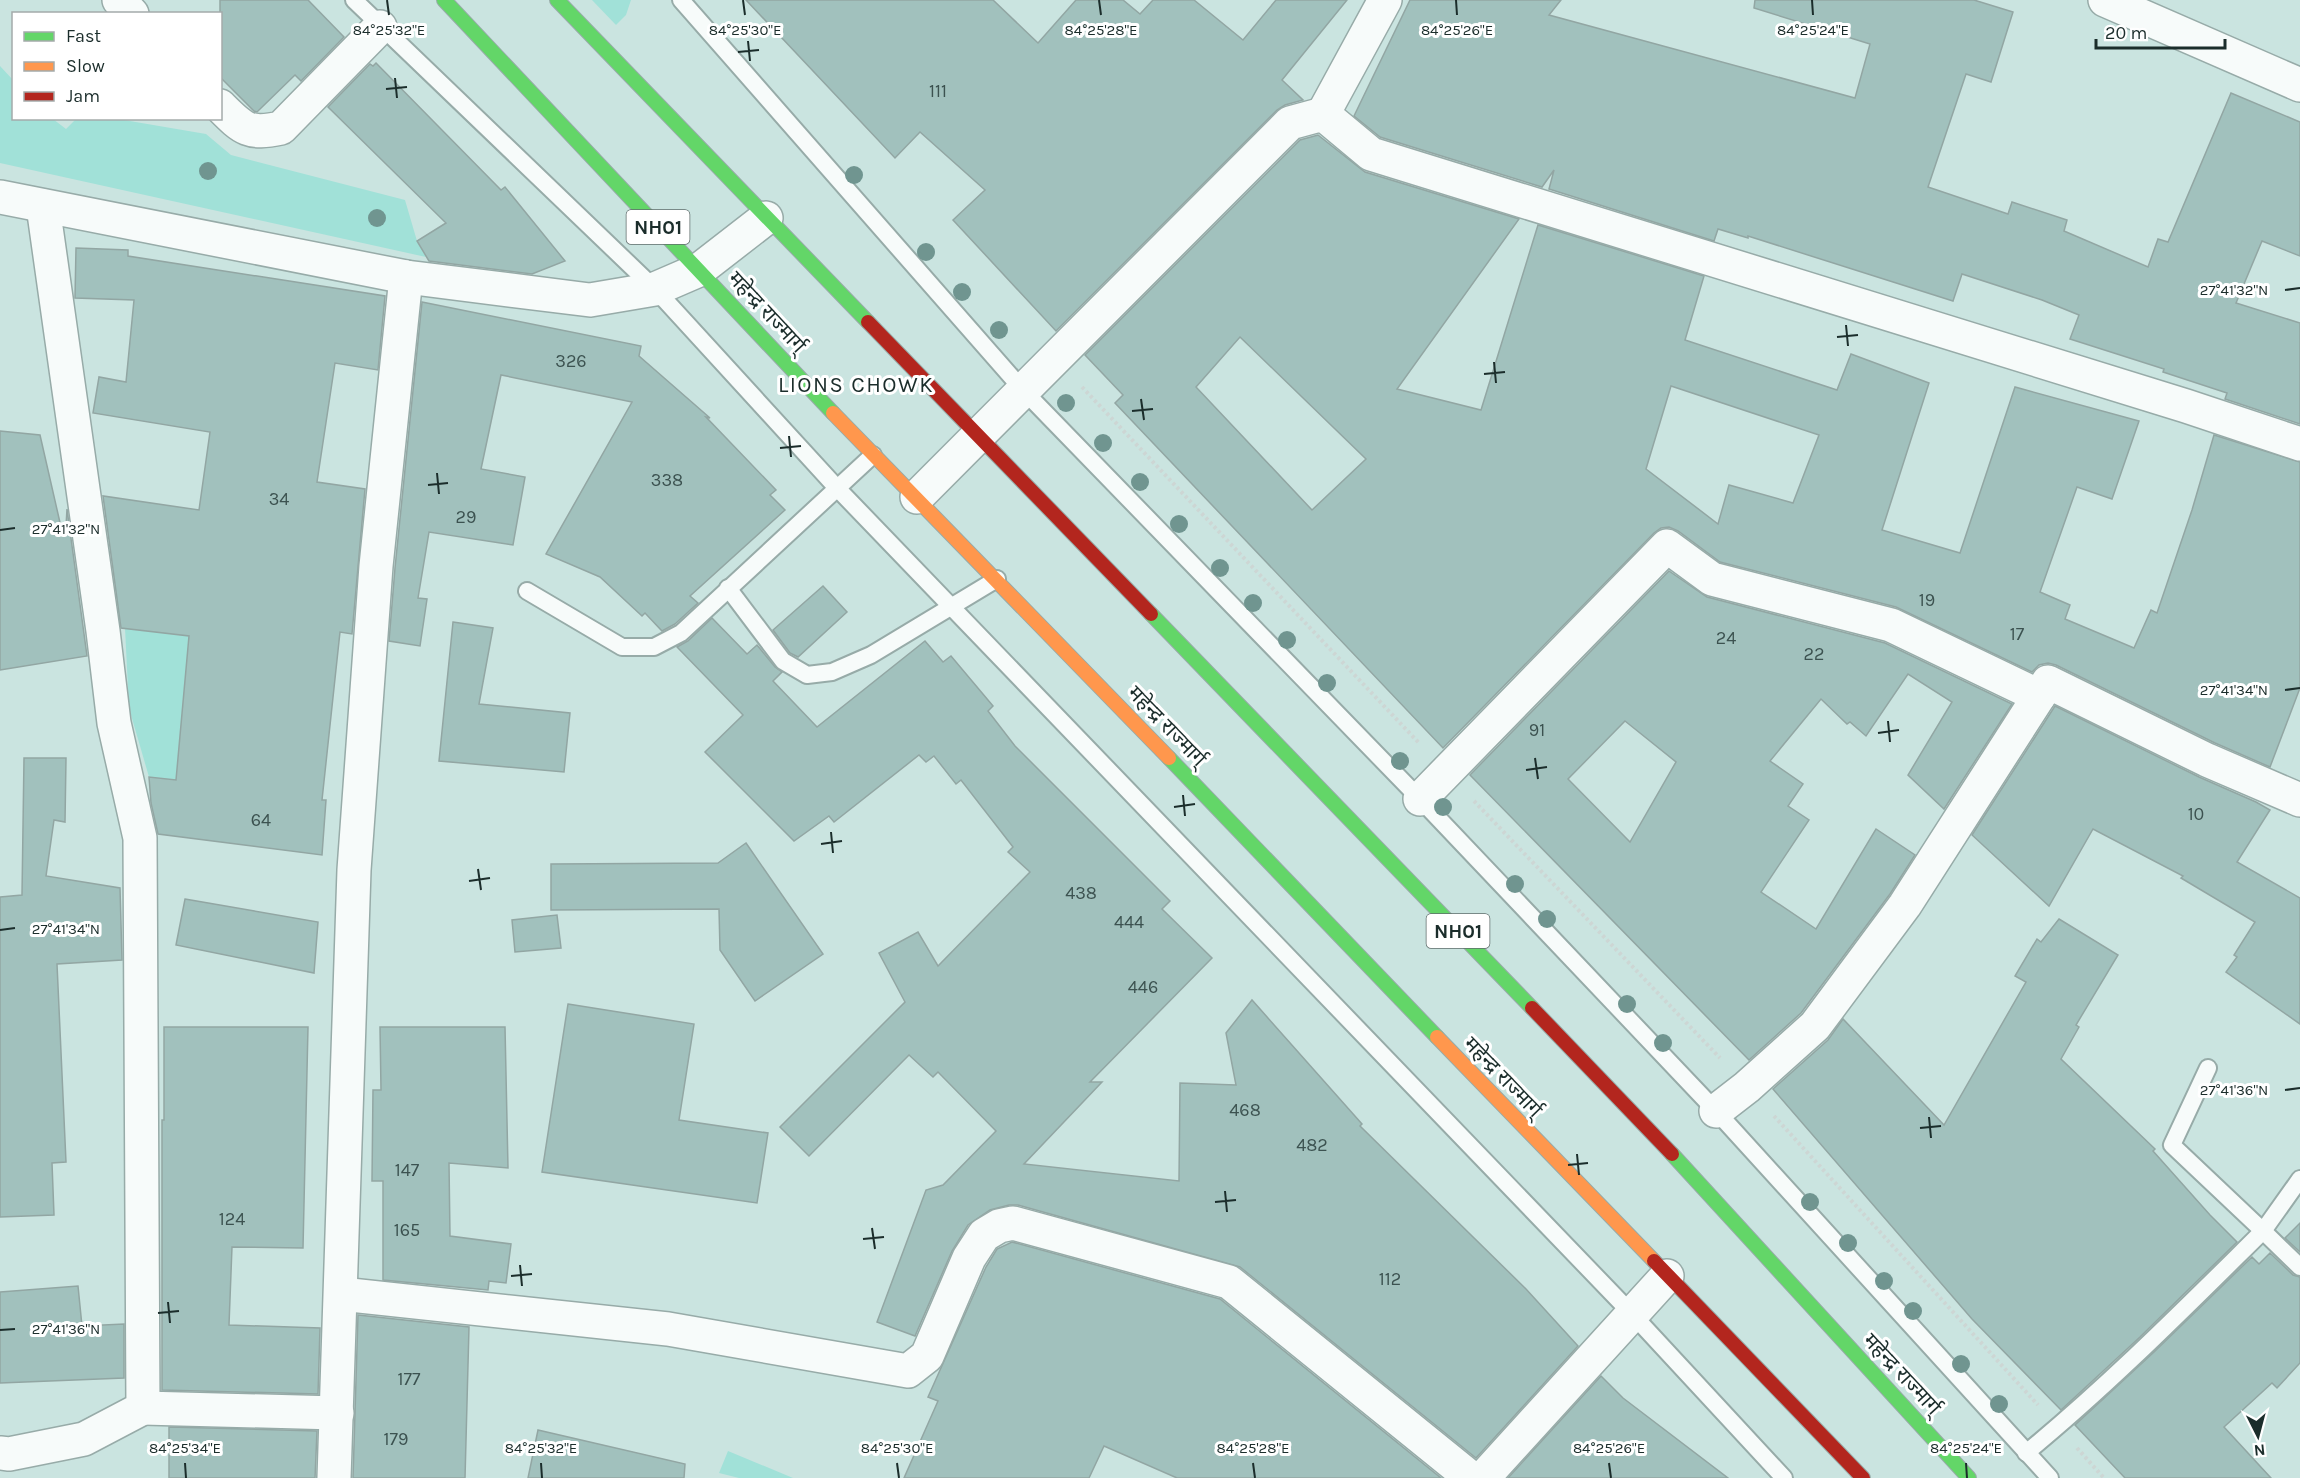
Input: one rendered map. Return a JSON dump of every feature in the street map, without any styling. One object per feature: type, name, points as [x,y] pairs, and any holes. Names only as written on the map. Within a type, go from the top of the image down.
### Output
[{"type":"highway","name":"महेन्द्र राज्मार्ग्","points":[[444,0],[873,454],[1863,1478]]},
{"type":"highway","name":"महेन्द्र राज्मार्ग्","points":[[556,0],[628,72],[976,436],[1377,846],[1673,1155],[1969,1478]]},
{"type":"street","points":[[119,0],[130,12]]},
{"type":"street","points":[[917,497],[1290,123],[1323,114],[1385,0]]},
{"type":"street","points":[[2105,0],[2300,85]]},
{"type":"street","points":[[222,108],[239,125],[261,132],[281,128],[380,27]]},
{"type":"street","points":[[1323,114],[1371,154],[2174,402],[2300,444]]},
{"type":"street","points":[[0,197],[406,277],[590,300],[655,289],[699,270],[766,218]]},
{"type":"street","points":[[43,206],[114,723],[140,838],[143,1408]]},
{"type":"street","points":[[334,1478],[354,870],[376,566],[406,277]]},
{"type":"street","points":[[1420,799],[1667,546],[1712,579],[1891,625],[2039,696]]},
{"type":"street","points":[[1716,1111],[1748,1087],[1815,1026],[1905,905],[2049,682],[2207,760],[2300,800]]},
{"type":"street","points":[[341,1294],[668,1329],[908,1371],[927,1356],[969,1258],[984,1235],[999,1226],[1014,1223],[1229,1282],[1471,1478]]},
{"type":"street","points":[[1483,1478],[1667,1276]]},
{"type":"street","points":[[0,1453],[9,1454],[84,1439],[143,1408],[337,1413]]},
{"type":"lane","points":[[354,0],[655,289],[837,488],[1633,1315],[1784,1478]]},
{"type":"lane","points":[[681,0],[1023,390],[1420,799],[1716,1111],[2050,1478]]},
{"type":"lane","points":[[526,591],[622,647],[654,647],[681,633],[873,454]]},
{"type":"lane","points":[[728,588],[783,661],[807,675],[832,672],[871,655],[996,579]]},
{"type":"lane","points":[[2208,1068],[2172,1145],[2300,1267]]},
{"type":"lane","points":[[2026,1453],[2058,1427],[2177,1316],[2263,1231],[2300,1179]]},
{"type":"path","points":[[1055,358],[1447,773],[1748,1087],[2104,1478]]},
{"type":"shaded area","points":[[592,0],[631,0],[626,15],[616,25]]},
{"type":"shaded area","points":[[0,66],[12,79],[12,120],[54,120],[66,129],[75,120],[124,120],[206,134],[231,155],[405,200],[417,241],[426,257],[0,163]]},
{"type":"shaded area","points":[[125,628],[190,636],[177,780],[149,777],[129,708]]},
{"type":"shaded area","points":[[728,1451],[793,1478],[739,1478],[719,1473]]},
{"type":"building","points":[[220,0],[308,0],[344,37],[301,81],[295,75],[257,112],[222,79],[222,12],[220,12]]},
{"type":"building","points":[[746,0],[993,0],[1038,43],[1076,0],[1123,0],[1140,14],[1153,0],[1194,0],[1243,40],[1276,0],[1347,0],[1282,80],[1303,100],[1277,110],[1056,331],[953,220],[985,190],[920,132],[895,158]]},
{"type":"building","points":[[1410,0],[1561,0],[1549,15],[1855,98],[1870,44],[1754,8],[1755,0],[1974,0],[2013,12],[1991,82],[1966,74],[1928,187],[2008,214],[2012,202],[2067,220],[2064,231],[2148,267],[2158,239],[2168,242],[2231,93],[2300,122],[2300,256],[2262,241],[2236,303],[2300,323],[2300,424],[2225,399],[2227,393],[2163,372],[2164,369],[2070,339],[2079,315],[2042,300],[1962,274],[1953,301],[1748,236],[1748,238],[1718,229],[1714,241],[1549,189],[1554,170],[1542,187],[1380,137],[1354,116]]},
{"type":"building","points":[[376,63],[501,190],[505,187],[565,261],[532,274],[429,261],[417,241],[446,223],[328,107],[370,64],[373,66]]},
{"type":"building","points":[[1318,135],[1365,172],[1519,219],[1397,389],[1481,410],[1538,225],[1704,276],[1685,340],[1837,390],[1851,354],[1929,383],[1882,530],[1960,553],[2015,387],[2139,421],[2112,499],[2077,487],[2040,592],[2070,605],[2065,619],[2134,648],[2151,610],[2157,613],[2192,510],[2214,435],[2300,462],[2300,688],[2270,767],[2215,743],[2056,665],[2048,663],[2039,665],[2032,672],[1896,607],[1720,562],[1669,527],[1661,528],[1654,533],[1443,748],[1115,403],[1123,395],[1085,355],[1300,140]],"holes":[[[1240,337],[1366,459],[1312,510],[1196,387]],[[1671,386],[1819,435],[1793,503],[1729,485],[1718,524],[1646,469]]]},
{"type":"building","points":[[76,248],[128,250],[128,256],[385,296],[378,370],[335,363],[317,482],[365,489],[352,634],[340,632],[322,800],[326,800],[322,855],[158,834],[151,803],[149,777],[176,780],[189,636],[121,628],[103,496],[199,510],[210,432],[93,413],[99,377],[126,382],[134,300],[75,298]]},
{"type":"building","points":[[422,302],[641,346],[639,356],[710,418],[706,417],[776,490],[770,495],[785,510],[690,596],[698,603],[675,624],[662,631],[645,613],[642,616],[600,577],[546,554],[632,402],[501,375],[481,469],[525,477],[513,545],[429,532],[418,598],[427,599],[420,646],[389,641]]},
{"type":"building","points":[[0,431],[40,435],[61,527],[66,526],[67,509],[87,656],[0,670]]},
{"type":"building","points":[[1669,571],[1707,597],[1885,643],[2012,704],[1944,809],[1908,775],[1952,702],[1908,674],[1866,736],[1850,722],[1847,724],[1821,699],[1770,761],[1803,784],[1788,806],[1809,820],[1761,892],[1816,929],[1876,829],[1915,855],[1890,894],[1801,1013],[1749,1060],[1470,775]],"holes":[[[1625,721],[1676,762],[1630,842],[1568,779]]]},
{"type":"building","points":[[823,586],[847,612],[798,657],[790,653],[773,630]]},
{"type":"building","points":[[712,618],[747,654],[757,645],[782,672],[773,681],[817,727],[925,641],[943,662],[951,656],[993,706],[988,711],[1015,746],[1170,901],[1162,909],[1212,958],[1090,1082],[1102,1082],[1024,1164],[1179,1181],[1180,1083],[1236,1085],[1226,1033],[1252,1000],[1362,1124],[1360,1126],[1526,1289],[1578,1346],[1476,1458],[1240,1267],[1018,1205],[990,1210],[968,1225],[952,1251],[915,1336],[877,1322],[926,1190],[943,1185],[996,1131],[938,1072],[933,1077],[909,1055],[809,1156],[780,1127],[905,1002],[879,953],[918,932],[938,966],[1030,872],[1008,852],[1013,847],[961,780],[956,784],[934,756],[926,762],[919,755],[834,822],[829,816],[794,841],[705,752],[743,715],[677,647],[688,641]]},
{"type":"building","points":[[453,622],[493,628],[479,704],[570,713],[564,772],[439,761]]},
{"type":"building","points":[[2055,706],[2270,810],[2237,862],[2300,898],[2300,1024],[2226,972],[2237,957],[2234,955],[2255,922],[2181,878],[2183,876],[2093,829],[2049,906],[1972,835]]},
{"type":"building","points":[[24,758],[66,758],[65,822],[54,820],[46,876],[120,888],[122,960],[57,964],[66,1162],[52,1163],[54,1215],[0,1217],[0,897],[22,895]]},
{"type":"building","points":[[746,843],[823,954],[755,1001],[720,950],[719,909],[551,910],[551,864],[718,863]]},
{"type":"building","points":[[185,899],[318,922],[314,973],[176,945]]},
{"type":"building","points":[[557,915],[561,948],[515,952],[512,920]]},
{"type":"building","points":[[2059,919],[2118,955],[2076,1025],[2079,1027],[2061,1059],[2155,1149],[2153,1151],[2237,1242],[2061,1410],[1972,1319],[1773,1089],[1828,1040],[1843,1019],[1944,1125],[2026,982],[2015,976],[2037,939],[2041,942]]},
{"type":"building","points":[[568,1004],[694,1024],[679,1120],[768,1133],[757,1203],[542,1172]]},
{"type":"building","points":[[164,1027],[308,1027],[303,1248],[232,1247],[229,1325],[320,1328],[318,1394],[162,1390]]},
{"type":"building","points":[[380,1027],[505,1027],[508,1168],[449,1163],[450,1236],[511,1244],[506,1283],[489,1281],[488,1290],[383,1280],[383,1181],[372,1181],[373,1090],[381,1090]]},
{"type":"building","points":[[2300,1223],[2300,1252],[2285,1238]]},
{"type":"building","points":[[1012,1242],[1220,1299],[1441,1478],[1177,1478],[1104,1446],[1089,1478],[904,1478],[938,1401],[928,1397],[986,1267],[997,1249]]},
{"type":"building","points":[[2270,1253],[2293,1275],[2300,1277],[2300,1363],[2277,1388],[2272,1383],[2224,1427],[2271,1478],[2125,1478],[2075,1425],[2252,1257],[2259,1264]]},
{"type":"building","points":[[78,1286],[82,1326],[124,1324],[124,1378],[0,1383],[0,1292]]},
{"type":"building","points":[[358,1315],[469,1327],[465,1478],[353,1478]]},
{"type":"building","points":[[1601,1376],[1623,1398],[1728,1478],[1508,1478]]},
{"type":"building","points":[[169,1427],[317,1431],[315,1478],[169,1478]]},
{"type":"building","points":[[538,1430],[685,1464],[684,1478],[528,1478]]},
{"type":"traffic: fast","points":[[444,0],[833,413]]},
{"type":"traffic: fast","points":[[557,0],[868,322]]},
{"type":"traffic: fast","points":[[1151,614],[1532,1008]]},
{"type":"traffic: fast","points":[[1169,758],[1437,1037]]},
{"type":"traffic: fast","points":[[1672,1154],[1969,1478]]},
{"type":"traffic: slow","points":[[833,413],[1169,758]]},
{"type":"traffic: slow","points":[[1437,1037],[1654,1261]]},
{"type":"traffic: jam","points":[[868,322],[1151,614]]},
{"type":"traffic: jam","points":[[1532,1008],[1672,1154]]},
{"type":"traffic: jam","points":[[1654,1261],[1863,1478]]},
{"type":"district","name":"LIONS CHOWK","points":[[856,384]]}]
